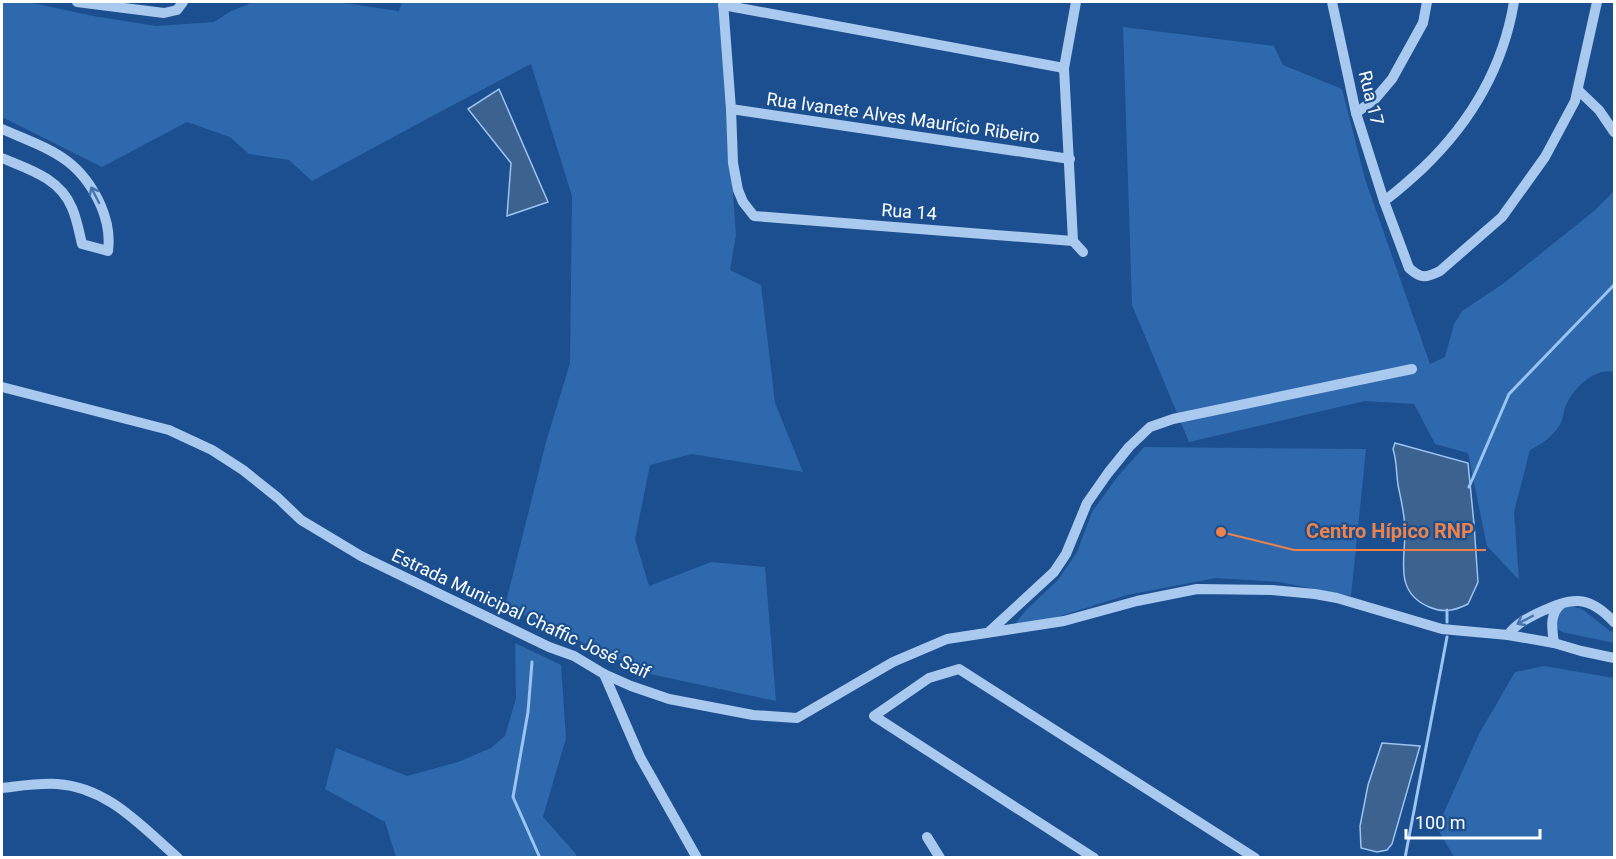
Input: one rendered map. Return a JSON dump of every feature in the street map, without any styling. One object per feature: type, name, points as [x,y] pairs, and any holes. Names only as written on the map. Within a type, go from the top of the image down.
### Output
[{"type":"street","points":[[77,2],[164,13],[180,6]]},
{"type":"street","points":[[1076,2],[1064,68],[1073,241],[1083,252]]},
{"type":"street","name":"Rua 17","points":[[1332,2],[1356,113],[1384,201],[1409,268],[1416,275],[1428,277],[1440,271],[1502,217],[1545,158],[1575,101],[1578,90]]},
{"type":"street","points":[[1356,113],[1375,99],[1392,79],[1423,23],[1427,2]]},
{"type":"street","points":[[1384,201],[1398,192],[1444,148],[1472,112],[1496,67],[1514,2]]},
{"type":"street","points":[[1597,2],[1578,90],[1599,110],[1614,132]]},
{"type":"street","points":[[731,109],[723,3],[1064,68]]},
{"type":"street","name":"Rua lvanete Alves Maurício Ribeiro","points":[[731,109],[1070,159]]},
{"type":"street","name":"Rua 14","points":[[731,109],[733,163],[738,190],[754,216],[1073,241]]},
{"type":"street","points":[[2,129],[58,154],[73,164],[95,193],[102,210],[108,230],[108,251],[81,244],[71,205],[56,185],[43,175],[2,158]]},
{"type":"street","points":[[990,632],[1054,572],[1066,554],[1087,503],[1129,447],[1150,428],[1173,419],[1412,369]]},
{"type":"street","name":"Estrada Municipal Chaffic José Saif","points":[[2,387],[169,430],[212,450],[243,470],[301,520],[362,556],[549,647],[574,656],[631,687],[669,699],[753,715],[797,718],[893,662],[947,639],[1064,621],[1137,601],[1197,589],[1272,590],[1315,594],[1337,598],[1442,629],[1508,635],[1554,643],[1614,658]]},
{"type":"street","points":[[1508,635],[1516,625],[1569,601],[1587,602],[1604,612],[1614,622]]},
{"type":"street","points":[[1554,643],[1552,618],[1554,611],[1561,603]]},
{"type":"street","points":[[1094,858],[874,716],[929,678],[959,669],[1255,858]]},
{"type":"street","points":[[604,674],[640,757],[697,858]]},
{"type":"street","points":[[2,788],[33,784],[59,784],[95,792],[123,810],[178,858]]},
{"type":"street","points":[[927,837],[940,858]]},
{"type":"shaded area","points":[[2,2],[28,2],[156,26],[214,22],[231,11],[254,2],[337,2],[399,11],[402,2],[719,2],[736,235],[730,270],[761,285],[775,403],[803,472],[692,454],[650,465],[635,539],[649,586],[711,562],[765,567],[776,701],[650,674],[505,606],[546,442],[570,363],[572,196],[531,64],[312,181],[289,160],[249,154],[230,137],[187,122],[102,167],[2,117]]},
{"type":"shaded area","points":[[1123,27],[1274,46],[1283,65],[1342,89],[1365,179],[1430,364],[1445,357],[1454,324],[1462,311],[1504,283],[1594,211],[1614,191],[1614,372],[1599,373],[1584,381],[1568,401],[1556,430],[1546,440],[1530,450],[1514,512],[1519,580],[1487,546],[1468,453],[1435,444],[1414,404],[1365,401],[1189,442],[1132,305]]},
{"type":"shaded area","points":[[499,89],[548,202],[507,216],[511,163],[468,109]]},
{"type":"shaded area","points":[[1395,443],[1468,463],[1478,582],[1468,604],[1453,610],[1434,609],[1418,601],[1410,593],[1406,584],[1403,564],[1405,525],[1393,449]]},
{"type":"shaded area","points":[[1144,447],[1366,449],[1351,596],[1279,582],[1216,578],[1127,595],[1054,618],[1015,624],[1026,610],[1058,580],[1077,552],[1092,512],[1118,476]]},
{"type":"shaded area","points":[[1571,606],[1582,609],[1614,632],[1614,643],[1557,629],[1556,616],[1561,608]]},
{"type":"shaded area","points":[[515,643],[561,665],[566,738],[543,817],[576,854],[576,857],[396,857],[385,822],[325,789],[336,748],[407,776],[458,762],[491,748],[505,736],[516,698]]},
{"type":"shaded area","points":[[1544,666],[1614,678],[1614,857],[1454,857],[1437,828],[1479,734],[1515,672]]},
{"type":"shaded area","points":[[1382,743],[1420,746],[1392,844],[1387,850],[1377,852],[1361,848],[1360,826],[1368,785]]},
{"type":"waterway","points":[[1469,487],[1509,394],[1614,285]]},
{"type":"waterway","points":[[1447,610],[1447,622]]},
{"type":"waterway","points":[[1405,858],[1447,637]]},
{"type":"waterway","points":[[532,662],[528,712],[513,797],[540,858]]},
{"type":"place","name":"Centro Hípico RNP","points":[[1221,532]]}]
